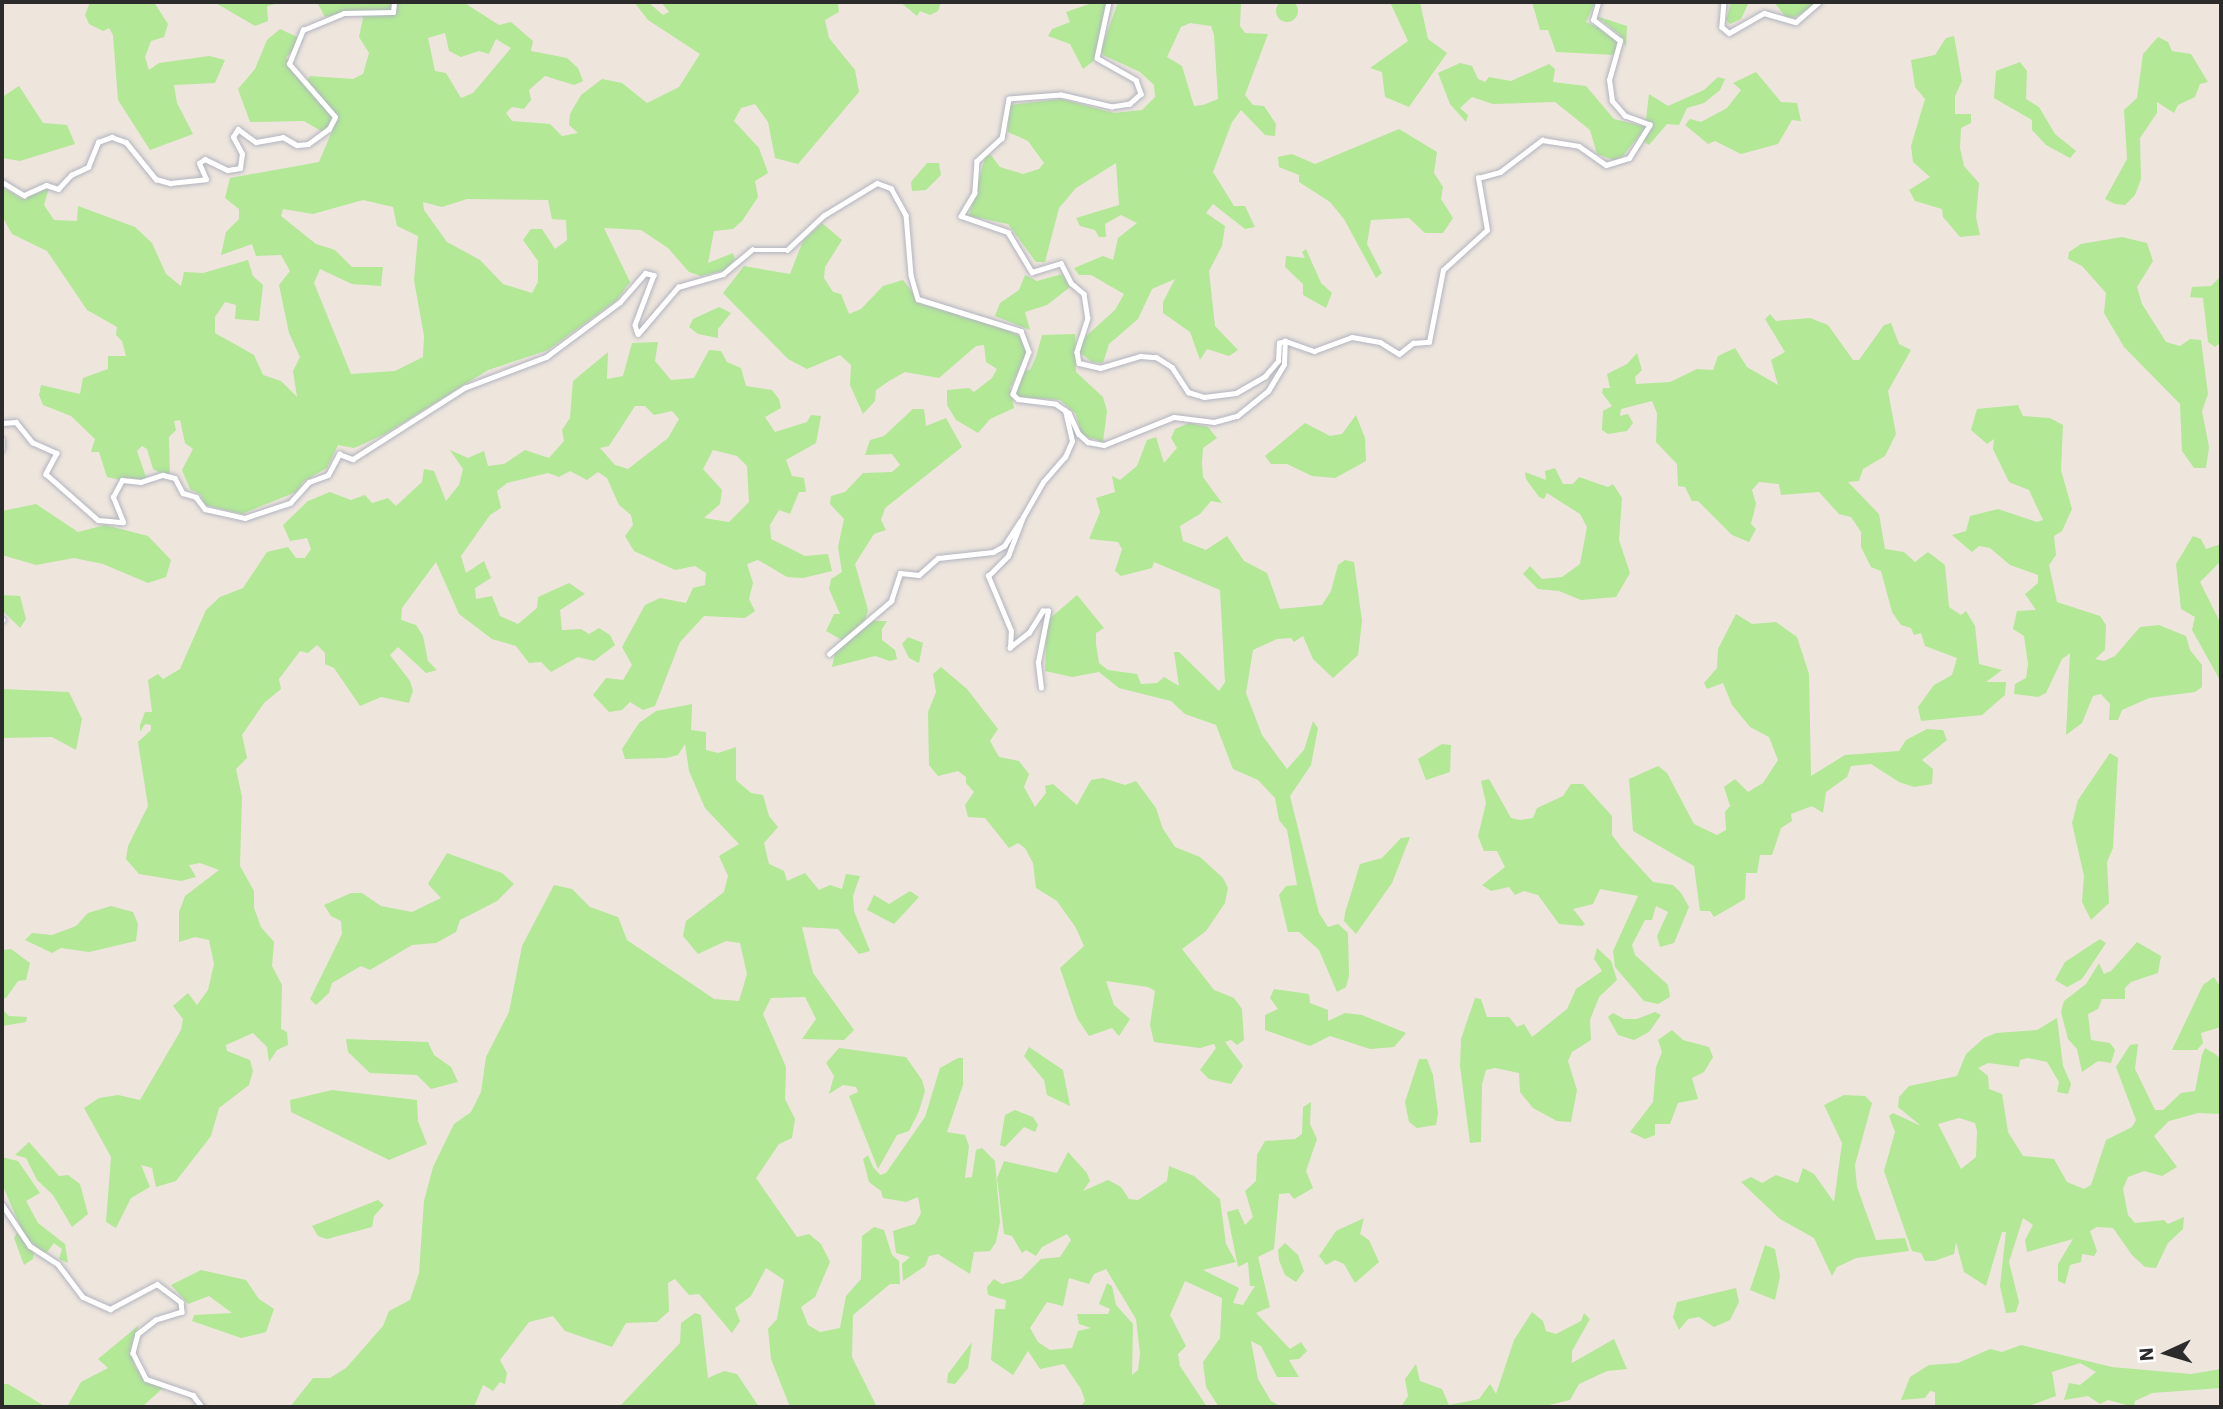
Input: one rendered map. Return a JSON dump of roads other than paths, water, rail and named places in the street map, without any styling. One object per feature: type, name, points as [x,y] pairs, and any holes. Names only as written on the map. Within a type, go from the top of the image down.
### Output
[{"type":"street","points":[[2,182],[24,195],[46,185],[58,189],[71,174],[88,167],[99,142],[112,137],[126,142],[156,179],[170,183],[206,179],[199,163],[205,159],[228,170],[240,168],[242,154],[233,137],[238,129],[256,142],[283,137],[297,145],[308,144],[329,129],[335,117],[289,64],[303,30],[344,13],[393,12],[394,2]]},
{"type":"street","points":[[1109,2],[1097,58],[1136,80],[1141,94],[1130,104],[1112,107],[1061,95],[1009,99],[1002,138],[977,161],[975,193],[961,216],[1008,232],[1032,272],[1061,263],[1071,283],[1084,294],[1088,318],[1077,352],[1082,365],[1100,368],[1140,356],[1156,357],[1172,367],[1192,395],[1227,395],[1271,371],[1278,361],[1279,342],[1294,340],[1314,351],[1353,337],[1380,342],[1399,354],[1413,343],[1429,342],[1443,271],[1487,230],[1478,178],[1500,172],[1542,141],[1579,146],[1606,165],[1629,158],[1650,125],[1625,116],[1612,101],[1609,80],[1621,44],[1618,35],[1593,20],[1598,2]]},
{"type":"street","points":[[1724,2],[1722,27],[1729,33],[1763,13],[1796,22],[1819,2]]},
{"type":"street","points":[[2,423],[16,422],[32,443],[57,453],[46,474],[98,520],[123,522],[113,497],[122,480],[141,482],[163,475],[175,478],[183,493],[196,497],[205,509],[246,518],[290,503],[309,482],[328,475],[339,454],[353,459],[464,388],[546,357],[620,302],[645,273],[654,275],[635,325],[638,334],[678,287],[723,274],[752,250],[787,250],[823,216],[877,183],[891,188],[906,215],[911,275],[918,299],[948,305],[964,316],[1003,322],[1021,331],[1029,352],[1013,394],[1024,400],[1048,400],[1065,410],[1079,435],[1096,444],[1174,417],[1208,422],[1230,418],[1253,406],[1268,391],[1284,364],[1285,341]]},
{"type":"street","points":[[829,654],[891,601],[900,573],[919,575],[938,558],[993,552],[1004,546],[1072,441],[1065,410]]},
{"type":"street","points":[[2,439],[2,449]]},
{"type":"street","points":[[1023,517],[1008,556],[989,571],[987,579],[1011,631],[1010,648],[1028,633],[1043,611],[1048,611],[1038,662],[1041,688]]},
{"type":"street","points":[[2,1204],[30,1246],[58,1264],[83,1297],[110,1309],[157,1284],[181,1302],[182,1312],[156,1320],[138,1335],[133,1353],[146,1379],[193,1395],[202,1407]]}]
